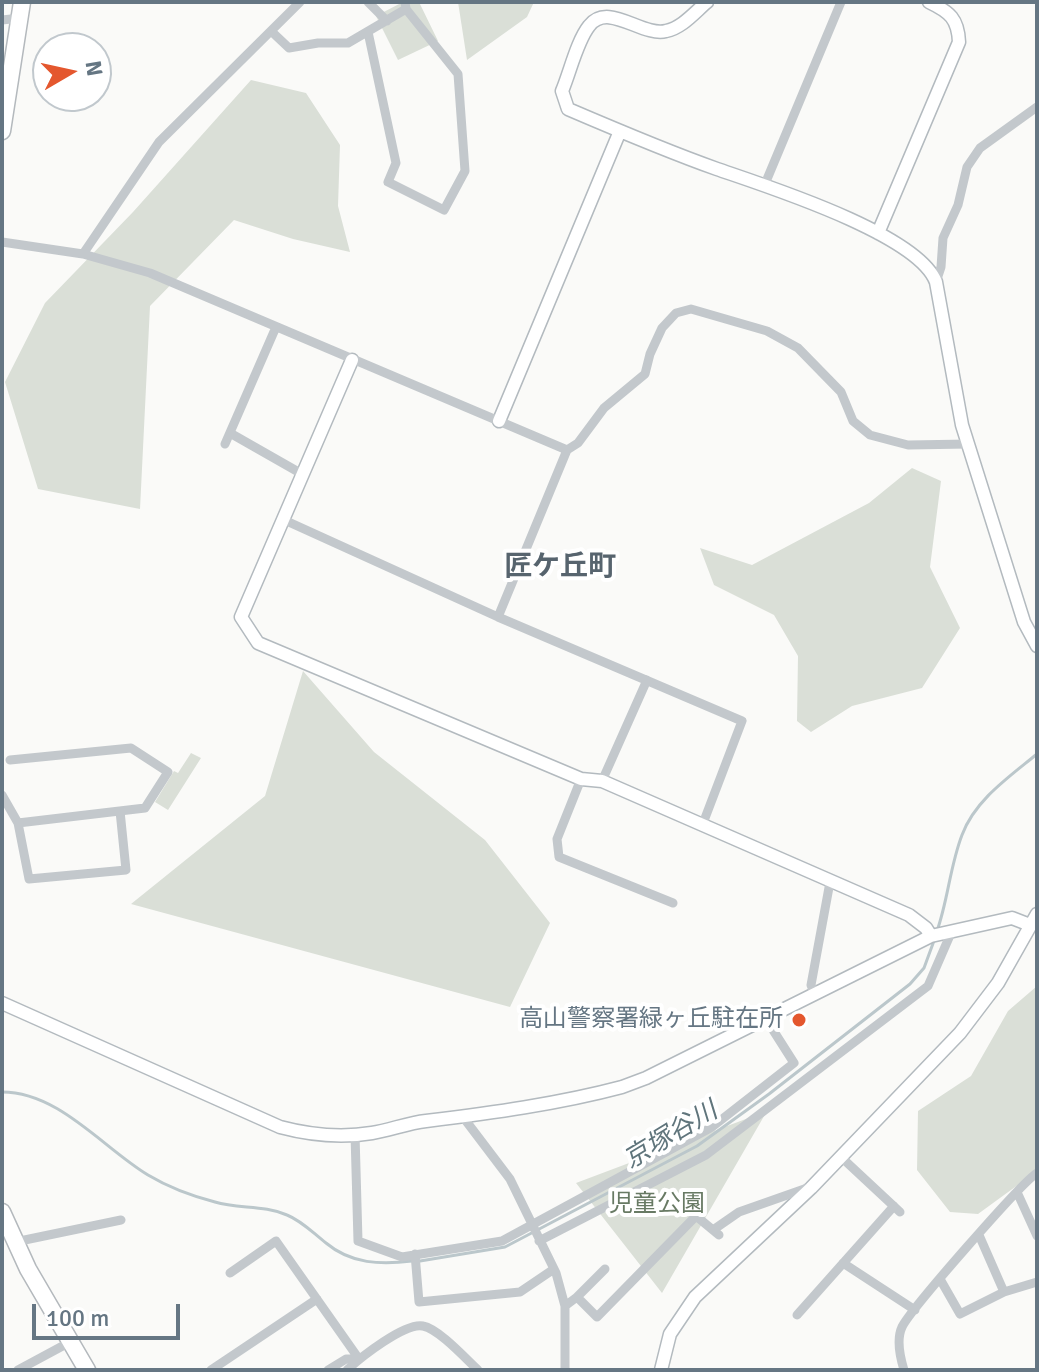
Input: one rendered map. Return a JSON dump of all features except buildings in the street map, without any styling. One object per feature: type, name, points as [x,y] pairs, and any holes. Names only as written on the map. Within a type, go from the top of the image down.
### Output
[{"type":"highway","points":[[2,131],[21,10]]},
{"type":"highway","points":[[2,1212],[15,1242],[87,1370]]},
{"type":"street","points":[[83,254],[159,142],[300,2]]},
{"type":"street","points":[[368,2],[387,21]]},
{"type":"street","points":[[707,2],[676,27],[663,32],[612,17],[597,18],[587,28],[562,91],[568,109],[717,169],[765,184],[878,233],[925,262],[936,282],[962,425],[1024,622],[1037,646]]},
{"type":"street","points":[[765,184],[841,2]]},
{"type":"street","points":[[878,233],[959,42],[958,25],[949,12],[929,2]]},
{"type":"street","points":[[271,31],[289,48],[318,43],[348,43],[387,21],[406,6],[458,74],[465,171],[444,210],[388,182],[396,163],[368,32]]},
{"type":"street","points":[[2,20],[21,10]]},
{"type":"street","points":[[936,282],[941,267],[943,238],[958,205],[967,167],[980,148],[1037,107]]},
{"type":"street","points":[[499,421],[620,131]]},
{"type":"street","points":[[2,242],[83,254],[150,273],[567,450]]},
{"type":"street","points":[[498,617],[567,450],[578,443],[604,408],[645,374],[662,328],[676,313],[691,309],[767,331],[798,348],[841,392],[853,421],[870,435],[908,445],[969,444]]},
{"type":"street","points":[[225,444],[276,327]]},
{"type":"street","points":[[352,360],[241,617],[258,643],[581,779],[602,781],[909,915],[927,936]]},
{"type":"street","points":[[230,433],[302,474]]},
{"type":"street","points":[[282,519],[498,617],[742,721],[702,826]]},
{"type":"street","points":[[602,781],[647,680]]},
{"type":"street","points":[[10,760],[131,748],[168,772],[145,808],[18,823]]},
{"type":"street","points":[[581,779],[557,839],[559,857],[673,903]]},
{"type":"street","points":[[2,795],[18,823],[29,879],[126,870],[120,811]]},
{"type":"street","points":[[815,995],[811,985],[830,882]]},
{"type":"street","points":[[2,1003],[280,1127],[306,1134],[355,1134],[622,1087],[815,995],[927,936],[1012,918],[1033,919],[998,983],[960,1033],[814,1185],[695,1297],[670,1334],[661,1370]]},
{"type":"street","points":[[355,1134],[358,1241],[402,1257],[502,1241],[535,1232],[706,1155],[727,1140],[839,1051],[928,986],[948,933]]},
{"type":"street","points":[[535,1232],[712,1127],[794,1063],[766,1019]]},
{"type":"street","points":[[463,1117],[510,1179],[554,1269],[565,1306],[565,1370]]},
{"type":"street","points":[[797,1315],[897,1209],[841,1157]]},
{"type":"street","points":[[904,1370],[899,1353],[902,1328],[940,1279],[1037,1173]]},
{"type":"street","points":[[577,1297],[597,1317],[696,1216],[716,1232],[739,1212],[814,1185]]},
{"type":"street","points":[[1017,1192],[1037,1236]]},
{"type":"street","points":[[15,1242],[121,1220]]},
{"type":"street","points":[[979,1235],[1004,1292]]},
{"type":"street","points":[[230,1273],[276,1241],[359,1359]]},
{"type":"street","points":[[415,1254],[419,1302],[520,1292],[554,1269]]},
{"type":"street","points":[[843,1263],[915,1310]]},
{"type":"street","points":[[565,1306],[605,1269]]},
{"type":"street","points":[[940,1279],[960,1314],[1004,1292],[1037,1282]]},
{"type":"street","points":[[211,1370],[317,1299]]},
{"type":"street","points":[[347,1370],[410,1327],[426,1326],[478,1370]]},
{"type":"street","points":[[18,1370],[70,1342]]},
{"type":"street","points":[[328,1370],[346,1359],[359,1359]]},
{"type":"green space","points":[[403,2],[419,2],[438,41],[398,60],[376,16]]},
{"type":"green space","points":[[458,2],[534,2],[527,17],[467,60]]},
{"type":"green space","points":[[251,80],[306,93],[340,145],[338,206],[350,252],[293,239],[234,220],[150,306],[140,509],[38,489],[5,382],[45,303],[133,212]]},
{"type":"green space","points":[[912,468],[941,481],[930,567],[960,628],[922,688],[852,706],[811,732],[797,721],[798,656],[774,615],[714,585],[700,548],[752,565],[869,503]]},
{"type":"green space","points":[[303,671],[374,752],[485,840],[550,923],[510,1007],[131,904],[265,796]]},
{"type":"green space","points":[[191,753],[201,758],[168,810],[155,802],[174,771],[178,773]]},
{"type":"green space","points":[[1037,986],[1037,1171],[978,1214],[950,1212],[917,1170],[918,1111],[971,1076],[1008,1011]]},
{"type":"green space","name":"児童公園","points":[[767,1111],[662,1293],[576,1183]]},
{"type":"waterway","name":"京塚谷川","points":[[937,931],[958,847],[968,822],[994,790],[1037,754]]},
{"type":"waterway","name":"京塚谷川","points":[[420,1261],[505,1247],[697,1146],[910,984],[924,968],[935,938]]},
{"type":"waterway","name":"京塚谷川","points":[[2,1092],[23,1094],[61,1111],[131,1164],[180,1191],[224,1204],[287,1215],[336,1250],[356,1259],[378,1263],[412,1261]]},
{"type":"place","name":"高山警察署緑ヶ丘駐在所","points":[[799,1020]]},
{"type":"district","name":"匠ケ丘町","points":[[560,568]]}]
